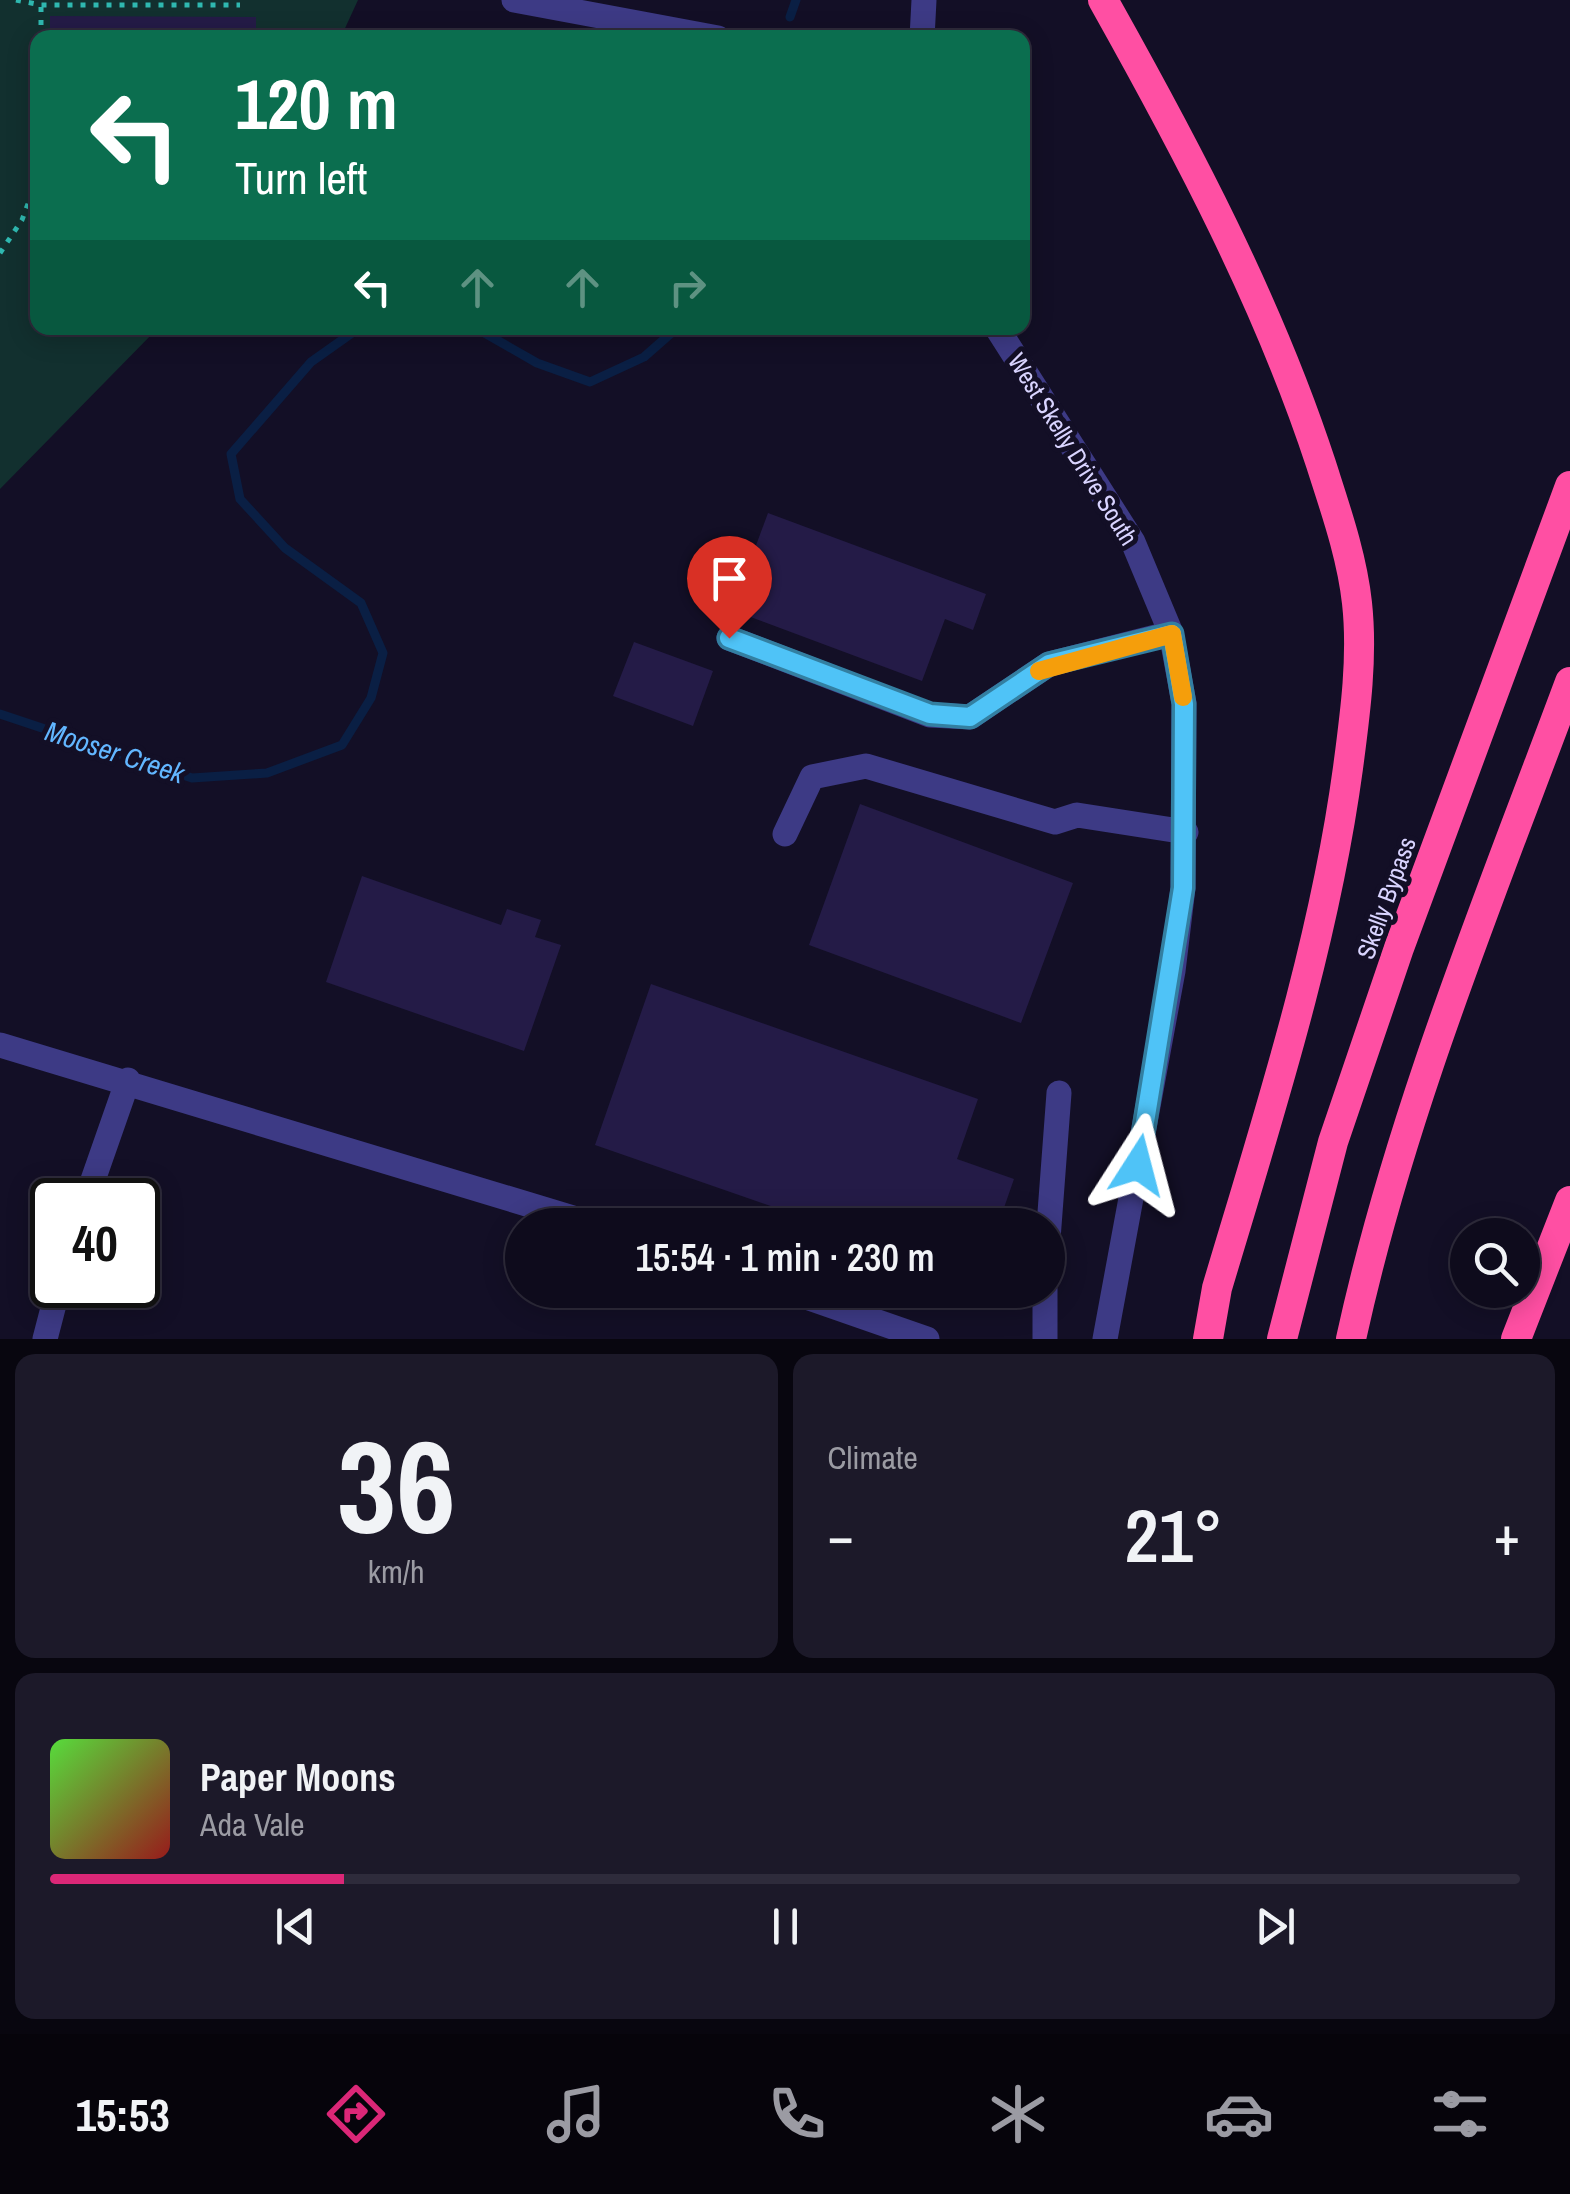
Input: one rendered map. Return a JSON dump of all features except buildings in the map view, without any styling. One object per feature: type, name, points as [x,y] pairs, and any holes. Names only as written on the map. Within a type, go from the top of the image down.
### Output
[{"type":"highway","points":[[1103,0],[1218,220],[1276,346],[1337,514],[1357,603],[1357,686],[1342,816],[1316,933],[1217,1288],[1208,1339]]},
{"type":"highway","name":"Skelly Bypass","points":[[1282,1339],[1339,1125],[1399,948],[1570,486]]},
{"type":"highway","points":[[1351,1339],[1390,1192],[1438,1042],[1570,682]]},
{"type":"highway","points":[[1516,1339],[1570,1201]]},
{"type":"street","points":[[514,0],[669,30]]},
{"type":"street","points":[[922,30],[924,0]]},
{"type":"street","name":"West Skelly Drive South","points":[[1000,335],[1133,542],[1172,634],[1184,704],[1180,774],[1186,832],[1173,972],[1105,1339]]},
{"type":"street","points":[[729,638],[930,714],[970,717],[1049,664],[1172,634]]},
{"type":"street","points":[[785,834],[812,778],[866,766],[1056,822],[1078,816],[1186,832]]},
{"type":"street","points":[[0,1044],[537,1208]]},
{"type":"street","points":[[94,1178],[128,1080]]},
{"type":"street","points":[[1050,1208],[1059,1092]]},
{"type":"street","points":[[44,1339],[53,1308]]},
{"type":"street","points":[[838,1308],[927,1339]]},
{"type":"street","points":[[1045,1339],[1046,1308]]},
{"type":"path","points":[[16,0],[41,4],[240,6]]},
{"type":"path","points":[[41,4],[41,30]]},
{"type":"path","points":[[0,253],[22,220],[30,198]]},
{"type":"green space","points":[[0,0],[358,0],[344,30],[30,30],[30,335],[151,335],[0,489]]},
{"type":"waterway","name":"Mooser Creek","points":[[790,17],[796,0]]},
{"type":"waterway","name":"Mooser Creek","points":[[0,714],[192,778],[267,773],[342,745],[371,698],[383,653],[361,603],[285,548],[240,499],[231,454],[311,362],[349,335]]},
{"type":"waterway","name":"Mooser Creek","points":[[488,335],[537,363],[590,382],[644,357],[669,335]]},
{"type":"slow traffic","points":[[1039,671],[1049,664],[1172,634],[1183,697]]},
{"type":"route","points":[[729,638],[930,714],[970,717],[1049,664],[1172,634],[1184,704],[1180,774],[1186,832],[1183,888],[1173,972],[1138,1165]]}]
